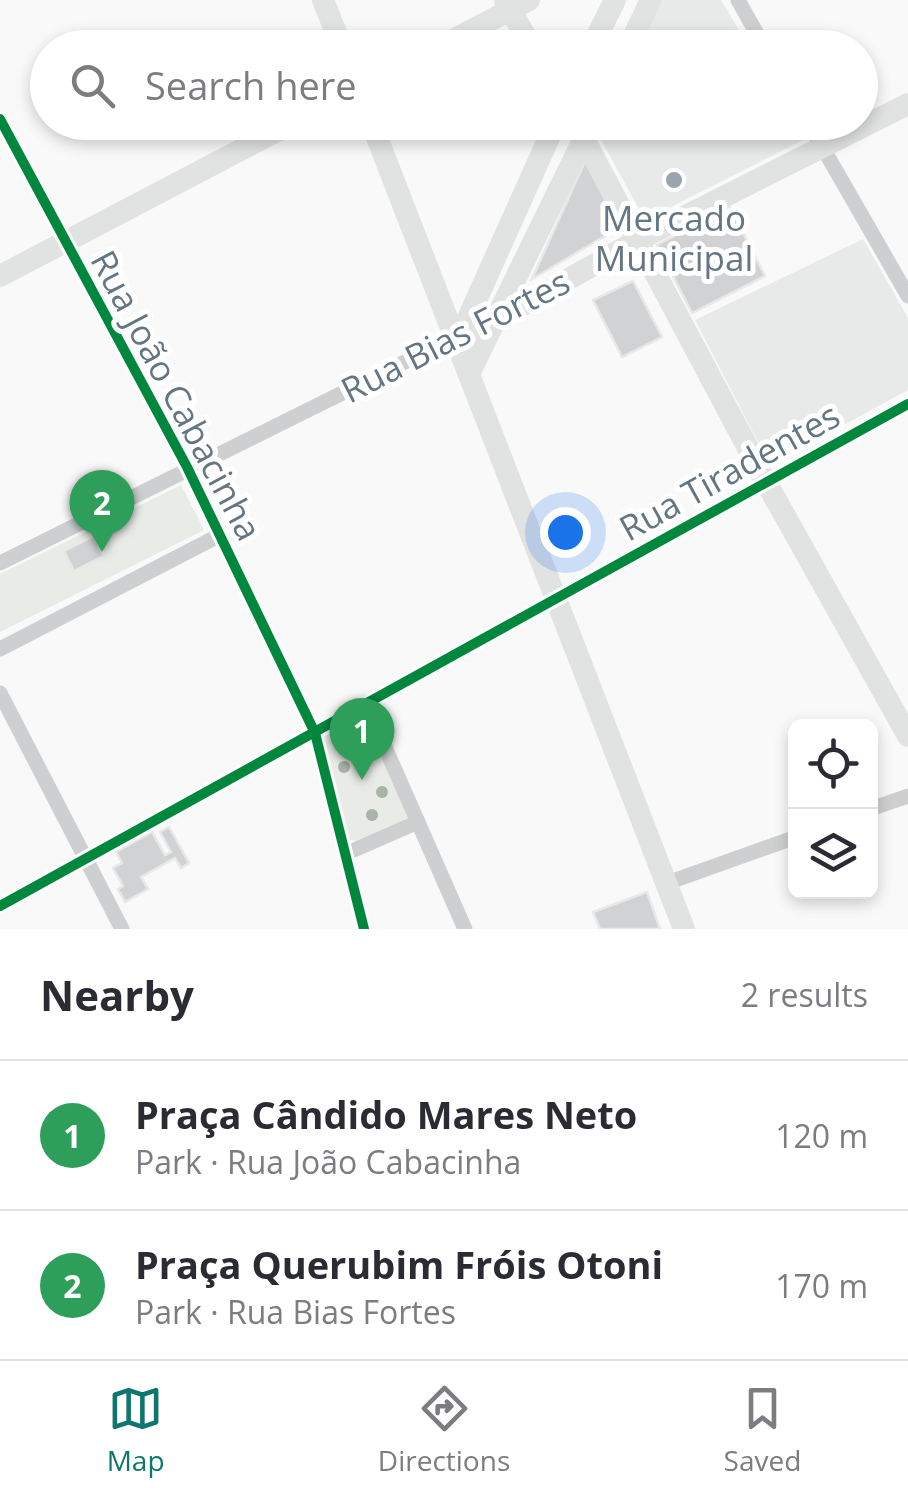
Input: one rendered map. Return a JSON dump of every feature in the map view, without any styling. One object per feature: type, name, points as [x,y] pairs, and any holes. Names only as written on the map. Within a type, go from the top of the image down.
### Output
[{"type":"main road","points":[[323,0],[335,30]]},
{"type":"main road","points":[[601,30],[615,0]]},
{"type":"main road","points":[[636,30],[650,0]]},
{"type":"main road","points":[[469,30],[515,3],[525,30]]},
{"type":"main road","name":"Rua Bias Fortes","points":[[878,119],[908,104]]},
{"type":"main road","points":[[0,276],[260,140]]},
{"type":"main road","points":[[378,140],[458,335],[469,374],[684,929]]},
{"type":"main road","points":[[458,335],[548,140]]},
{"type":"main road","points":[[469,374],[577,140]]},
{"type":"main road","points":[[589,140],[766,482],[908,736]]},
{"type":"main road","name":"Rua Bias Fortes","points":[[458,335],[494,321],[638,240],[836,140]]},
{"type":"street","points":[[738,0],[755,30]]},
{"type":"street","name":"Rua João Cabacinha","points":[[0,120],[187,468],[314,733],[364,929]]},
{"type":"street","points":[[818,140],[908,296]]},
{"type":"street","name":"Rua Bias Fortes","points":[[0,563],[458,335]]},
{"type":"street","name":"Rua Tiradentes","points":[[0,906],[908,404]]},
{"type":"street","points":[[0,648],[220,535]]},
{"type":"street","points":[[0,693],[122,929]]},
{"type":"street","points":[[366,704],[465,929]]},
{"type":"street","points":[[873,809],[908,796]]},
{"type":"street","points":[[346,854],[418,822]]},
{"type":"street","points":[[667,884],[788,840]]},
{"type":"shaded area","points":[[663,0],[721,0],[739,30],[649,30]]},
{"type":"shaded area","name":"Mercado Municipal","points":[[601,140],[803,140],[645,220]]},
{"type":"shaded area","points":[[863,239],[908,318],[908,390],[770,465],[695,320]]},
{"type":"shaded area","points":[[181,485],[204,530],[0,632],[0,574]]},
{"type":"shaded area","points":[[353,720],[367,724],[408,817],[356,841],[347,839],[322,742],[325,736]]},
{"type":"building","points":[[587,157],[622,226],[532,279]]},
{"type":"building","points":[[730,207],[765,276],[692,313],[657,245]]},
{"type":"building","points":[[633,281],[662,337],[622,357],[593,300]]},
{"type":"building","points":[[94,536],[104,556],[74,571],[64,551]]},
{"type":"building","points":[[169,827],[189,863],[181,868],[175,858],[141,877],[148,889],[125,902],[118,889],[123,886],[113,868],[122,863],[116,852],[152,832],[165,855],[171,852],[160,832]]},
{"type":"building","points":[[647,892],[660,929],[600,929],[593,912]]},
{"type":"cycle path","points":[[0,119],[187,467],[315,733],[364,929]]},
{"type":"cycle path","points":[[0,906],[908,404]]},
{"type":"place","name":"Mercado Municipal","points":[[674,180]]},
{"type":"place","name":"Praça Querubim Fróis Otoni","points":[[102,552]]},
{"type":"place","name":"Praça Cândido Mares Neto","points":[[362,780]]}]
